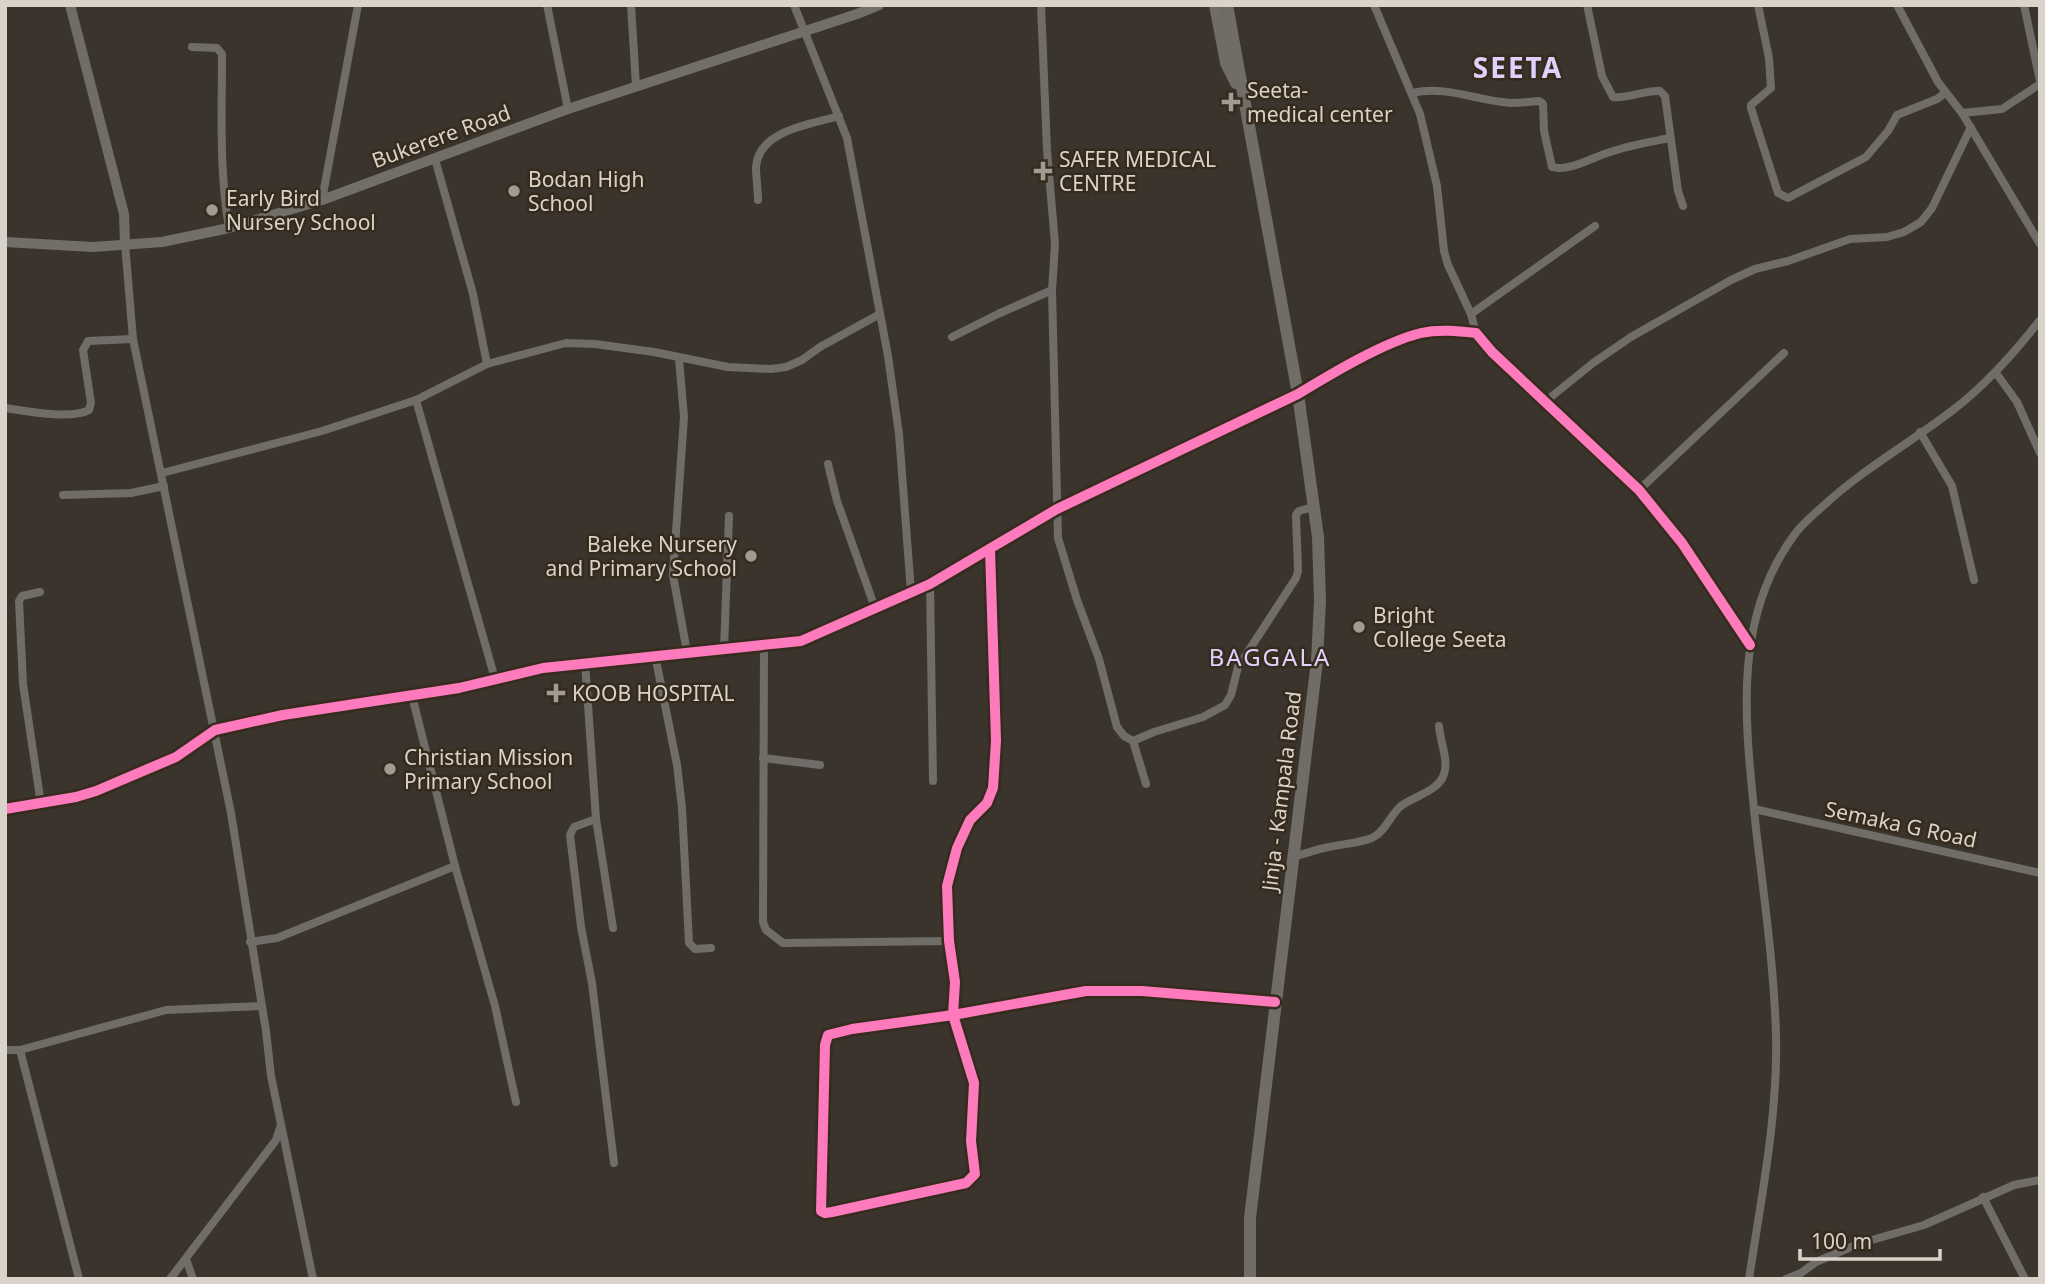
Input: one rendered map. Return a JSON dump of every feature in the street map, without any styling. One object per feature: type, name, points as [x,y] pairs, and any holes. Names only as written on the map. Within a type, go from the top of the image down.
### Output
[{"type":"highway","name":"Jinja - Kampala Road","points":[[1215,5],[1226,63],[1245,102]]},
{"type":"highway","name":"Jinja - Kampala Road","points":[[1227,5],[1298,394],[1320,569],[1317,660],[1250,1218],[1250,1279]]},
{"type":"main road","name":"Bukerere Road","points":[[5,242],[93,247],[162,242],[229,228],[322,200],[568,109],[856,10],[878,5]]},
{"type":"street","points":[[70,5],[124,214],[133,339],[231,813],[271,1076],[313,1279]]},
{"type":"street","points":[[322,200],[358,5]]},
{"type":"street","points":[[547,5],[568,109]]},
{"type":"street","points":[[631,5],[636,86]]},
{"type":"street","points":[[794,5],[814,61],[847,138],[899,434],[911,592]]},
{"type":"street","points":[[1041,5],[1047,150],[1055,244],[1052,290],[1058,538],[1099,659],[1117,727],[1124,736],[1133,741],[1146,785]]},
{"type":"street","points":[[1374,5],[1412,93],[1426,135],[1437,186],[1444,251],[1471,314],[1476,333],[1492,352],[1639,490],[1682,543],[1750,645]]},
{"type":"street","points":[[1587,5],[1602,76],[1612,97],[1651,91],[1660,91],[1665,96],[1678,191],[1683,206]]},
{"type":"street","points":[[1758,5],[1769,58],[1771,88],[1751,105],[1751,108],[1777,193],[1783,197],[1788,198],[1866,157],[1888,131],[1897,115],[1937,99],[1945,93]]},
{"type":"street","points":[[1897,5],[1945,93],[1971,127],[2040,244]]},
{"type":"street","points":[[1962,113],[2002,108],[2040,82],[2024,5]]},
{"type":"street","points":[[192,47],[217,48],[222,54],[221,140],[229,228]]},
{"type":"street","points":[[1412,93],[1442,90],[1509,103],[1542,102],[1546,142],[1554,168],[1563,168],[1610,152],[1670,138]]},
{"type":"street","points":[[758,201],[757,167],[764,144],[777,136],[839,116]]},
{"type":"street","points":[[1546,401],[1631,337],[1755,269],[1788,261],[1850,239],[1887,237],[1904,232],[1921,222],[1932,208],[1971,127]]},
{"type":"street","points":[[435,159],[473,294],[486,364]]},
{"type":"street","points":[[1471,314],[1595,226]]},
{"type":"street","points":[[952,337],[1052,290]]},
{"type":"street","points":[[162,473],[322,431],[416,400],[486,364],[566,343],[626,348],[728,367],[771,369],[786,367],[880,314]]},
{"type":"street","points":[[1749,1279],[1773,1105],[1776,1035],[1745,712],[1750,645],[1763,592],[1777,560],[1796,531],[1845,485],[1952,411],[1996,373],[2040,320]]},
{"type":"street","points":[[5,809],[96,791],[186,752],[215,730],[354,703],[459,688],[543,667],[802,641],[930,584],[1057,509],[1298,394],[1325,377],[1396,342],[1422,332],[1452,330],[1476,333]]},
{"type":"street","points":[[5,408],[82,414],[89,410],[90,403],[83,349],[88,341],[133,339]]},
{"type":"street","points":[[1639,490],[1784,353]]},
{"type":"street","points":[[679,359],[684,416],[673,575],[687,653]]},
{"type":"street","points":[[1996,373],[2017,402],[2040,453]]},
{"type":"street","points":[[416,400],[495,680]]},
{"type":"street","points":[[1920,432],[1952,486],[1974,580]]},
{"type":"street","points":[[828,464],[837,501],[875,608]]},
{"type":"street","points":[[63,495],[131,493],[164,486]]},
{"type":"street","points":[[1133,741],[1203,717],[1225,705],[1231,695],[1238,667],[1296,578],[1296,515],[1299,511],[1313,507]]},
{"type":"street","points":[[724,649],[729,516]]},
{"type":"street","points":[[990,549],[996,741],[993,788],[987,803],[970,820],[953,860],[947,886],[949,941],[955,982],[953,1015],[974,1083],[971,1141],[976,1167],[971,1180],[843,1210],[825,1213],[821,1211],[825,1057],[828,1035],[852,1028],[953,1015],[1086,991],[1142,991],[1275,1002]]},
{"type":"street","points":[[930,584],[933,782]]},
{"type":"street","points":[[40,592],[22,596],[19,601],[23,684],[41,804]]},
{"type":"street","points":[[764,646],[762,858],[766,930],[776,941],[783,943],[949,941]]},
{"type":"street","points":[[655,655],[677,765],[689,943],[695,949],[711,948]]},
{"type":"street","points":[[585,662],[596,819],[613,929]]},
{"type":"street","points":[[412,696],[455,866],[495,1006],[516,1102]]},
{"type":"street","points":[[1292,857],[1377,835],[1402,806],[1433,788],[1443,779],[1446,771],[1439,726]]},
{"type":"street","points":[[763,758],[820,765]]},
{"type":"street","name":"Semaka G Road","points":[[1754,809],[2040,873]]},
{"type":"street","points":[[596,819],[574,827],[570,835],[581,927],[592,983],[614,1163]]},
{"type":"street","points":[[250,942],[277,938],[455,866]]},
{"type":"street","points":[[5,1050],[20,1050],[166,1010],[262,1006]]},
{"type":"street","points":[[20,1050],[79,1279]]},
{"type":"street","points":[[170,1279],[276,1140],[281,1124]]},
{"type":"street","points":[[1786,1279],[1801,1273],[1816,1262],[1858,1244],[1924,1225],[1964,1209],[1983,1197],[2014,1185],[2040,1180]]},
{"type":"street","points":[[1983,1197],[2025,1279]]},
{"type":"street","points":[[186,1259],[193,1279]]},
{"type":"cycle path","points":[[5,809],[96,791],[176,757],[215,730],[283,715],[459,688],[543,668],[801,641],[930,584],[1057,509],[1298,394],[1375,351],[1406,337],[1435,331],[1476,333],[1492,352],[1639,490],[1682,543],[1750,645]]},
{"type":"cycle path","points":[[990,549],[996,741],[993,788],[987,803],[970,820],[957,848],[947,886],[949,941],[955,982],[953,1015],[974,1083],[971,1141],[975,1174],[966,1183],[832,1212],[821,1211],[825,1045],[828,1035],[852,1029],[953,1015],[1086,991],[1142,991],[1275,1002]]},
{"type":"place","name":"Seeta- medical center","points":[[1231,102]]},
{"type":"place","name":"SAFER MEDICAL CENTRE","points":[[1043,171]]},
{"type":"place","name":"Bodan High School","points":[[514,191]]},
{"type":"place","name":"Early Bird Nursery School","points":[[212,210]]},
{"type":"place","name":"Baleke Nursery and Primary School","points":[[751,556]]},
{"type":"place","name":"Bright College Seeta","points":[[1359,627]]},
{"type":"place","name":"KOOB HOSPITAL","points":[[556,693]]},
{"type":"place","name":"Christian Mission Primary School","points":[[390,769]]},
{"type":"district","name":"SEETA","points":[[1518,67]]},
{"type":"district","name":"BAGGALA","points":[[1270,656]]}]
